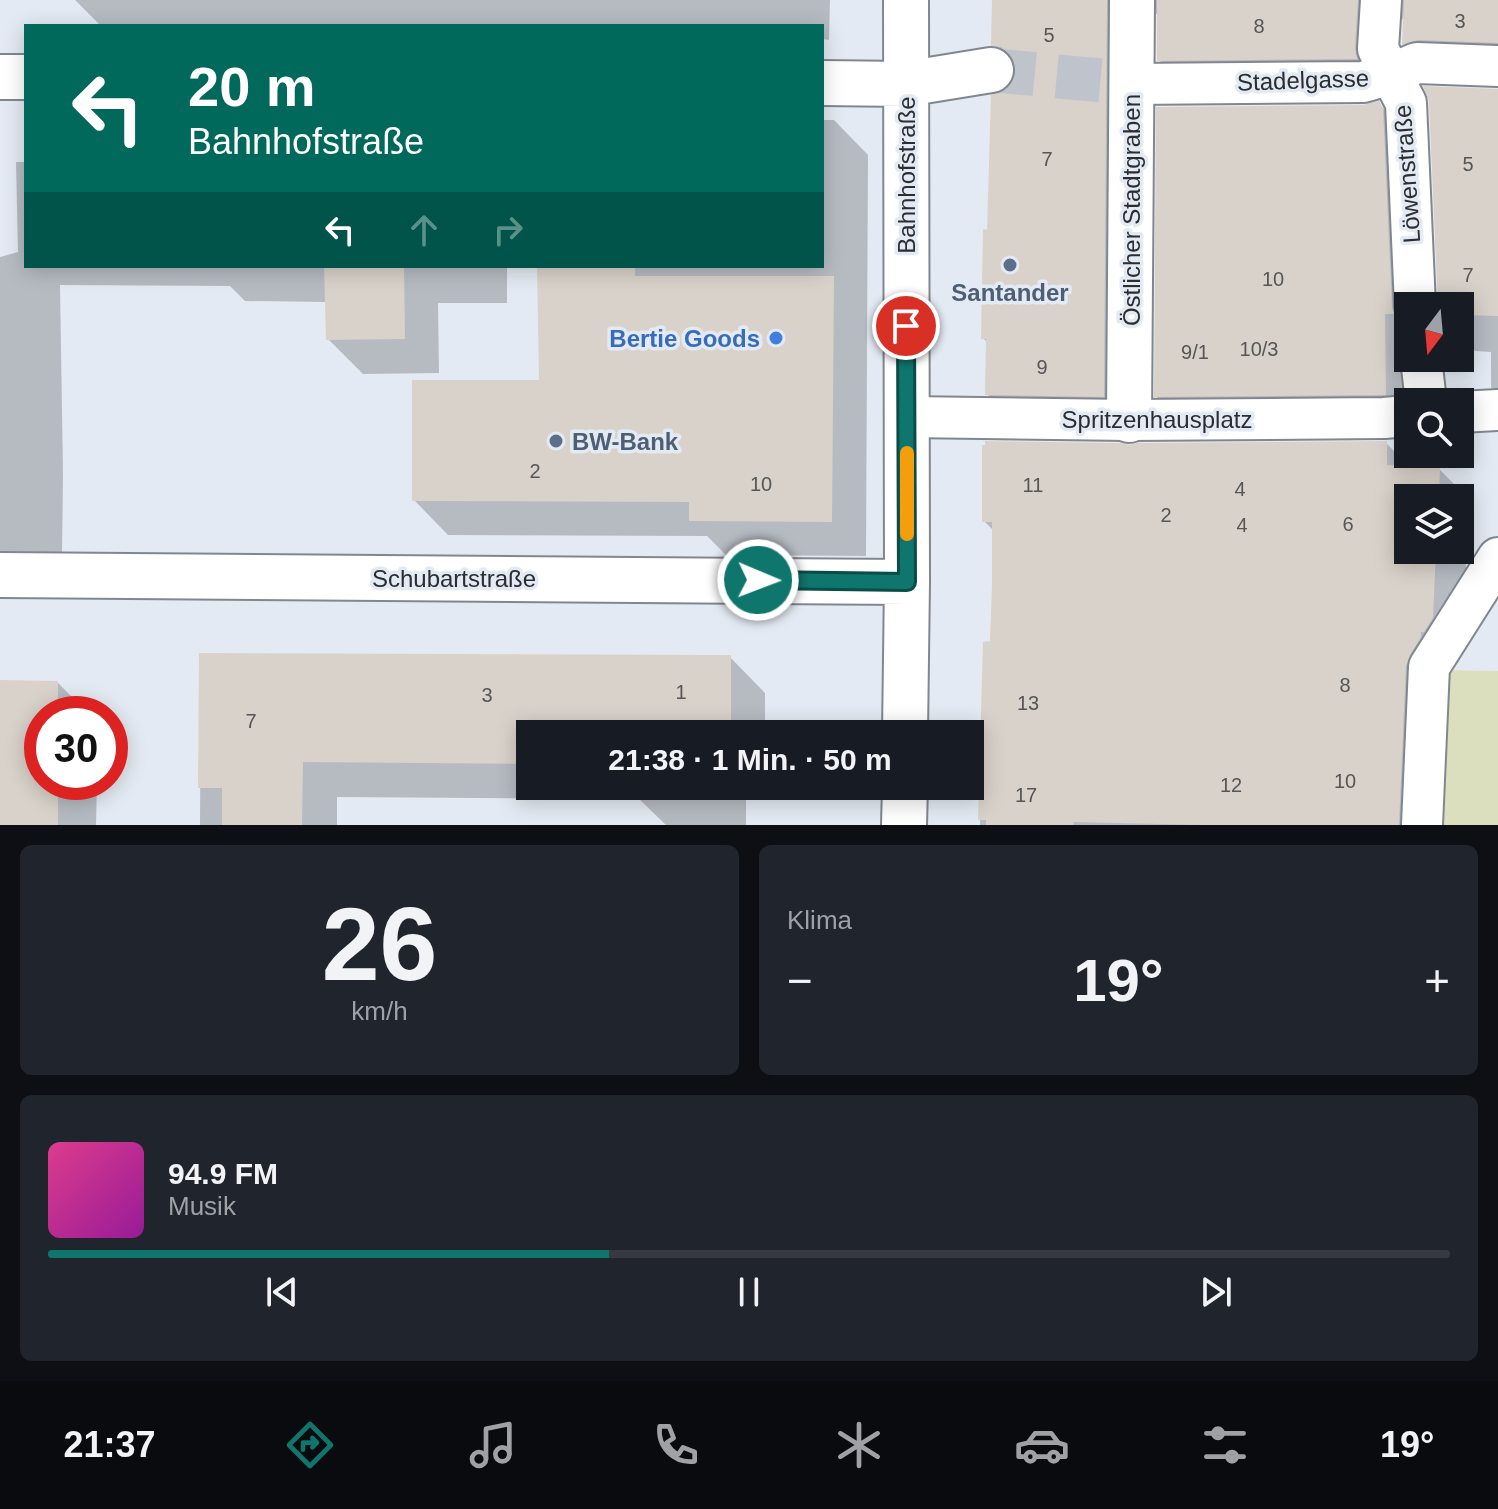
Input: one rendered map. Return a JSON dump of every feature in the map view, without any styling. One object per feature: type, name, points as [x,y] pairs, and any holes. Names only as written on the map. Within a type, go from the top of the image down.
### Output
[{"type":"street","name":"Bahnhofstraße","points":[[905,720],[906,0]]},
{"type":"street","name":"Östlicher Stadtgraben","points":[[1129,420],[1119,82],[1132,0]]},
{"type":"street","name":"Löwenstraße","points":[[1381,0],[1378,49],[1406,103],[1414,292]]},
{"type":"street","name":"Stadelgasse","points":[[1119,82],[1363,82],[1417,63],[1498,66]]},
{"type":"street","points":[[824,83],[905,84],[991,70]]},
{"type":"street","points":[[0,77],[24,77]]},
{"type":"street","points":[[1474,411],[1498,410]]},
{"type":"street","name":"Spritzenhausplatz","points":[[907,417],[1129,420],[1394,417]]},
{"type":"street","points":[[1422,825],[1418,668],[1498,558]]},
{"type":"street","name":"Schubartstraße","points":[[0,575],[907,582]]},
{"type":"street","points":[[904,825],[905,800]]},
{"type":"green space","points":[[1436,670],[1498,671],[1498,825],[1435,825]]},
{"type":"building","points":[[992,0],[1107,0],[1104,397],[985,395],[986,339],[981,339],[983,229],[987,230],[991,95],[1007,89],[1015,78],[1016,67],[1010,54],[1001,47],[991,46]]},
{"type":"building","points":[[1157,0],[1358,0],[1357,59],[1157,61]]},
{"type":"building","points":[[1404,0],[1498,0],[1498,43],[1418,40],[1402,45]]},
{"type":"building","points":[[1423,86],[1498,89],[1498,316],[1474,315],[1474,292],[1437,292],[1429,102]]},
{"type":"building","points":[[1379,101],[1383,109],[1394,314],[1385,314],[1386,395],[1154,397],[1156,107],[1363,105]]},
{"type":"building","points":[[324,268],[404,268],[405,339],[326,340]]},
{"type":"building","points":[[537,268],[635,268],[635,276],[834,276],[832,522],[689,521],[689,502],[412,501],[412,380],[539,380]]},
{"type":"building","points":[[985,441],[1130,445],[1387,441],[1387,465],[1394,465],[1394,468],[1440,468],[1439,484],[1394,484],[1394,564],[1435,564],[1433,618],[1421,632],[1406,666],[1399,825],[1074,822],[1073,825],[986,825],[986,820],[978,820],[979,800],[984,800],[984,720],[981,720],[983,642],[990,641],[992,585],[992,522],[982,522],[982,445]]},
{"type":"building","points":[[199,653],[731,655],[731,720],[516,720],[516,764],[303,762],[302,825],[222,825],[222,788],[198,788]]},
{"type":"building","points":[[0,680],[58,681],[58,696],[24,696],[24,800],[58,800],[58,825],[0,825]]},
{"type":"tunnel","points":[[991,70],[1106,81]]},
{"type":"slow traffic","points":[[907,453],[907,534]]},
{"type":"place","name":"Santander","points":[[1010,265]]},
{"type":"place","name":"Bertie Goods","points":[[776,338]]},
{"type":"place","name":"BW-Bank","points":[[556,441]]},
{"type":"route","points":[[758,580],[907,582],[906,326]]}]
